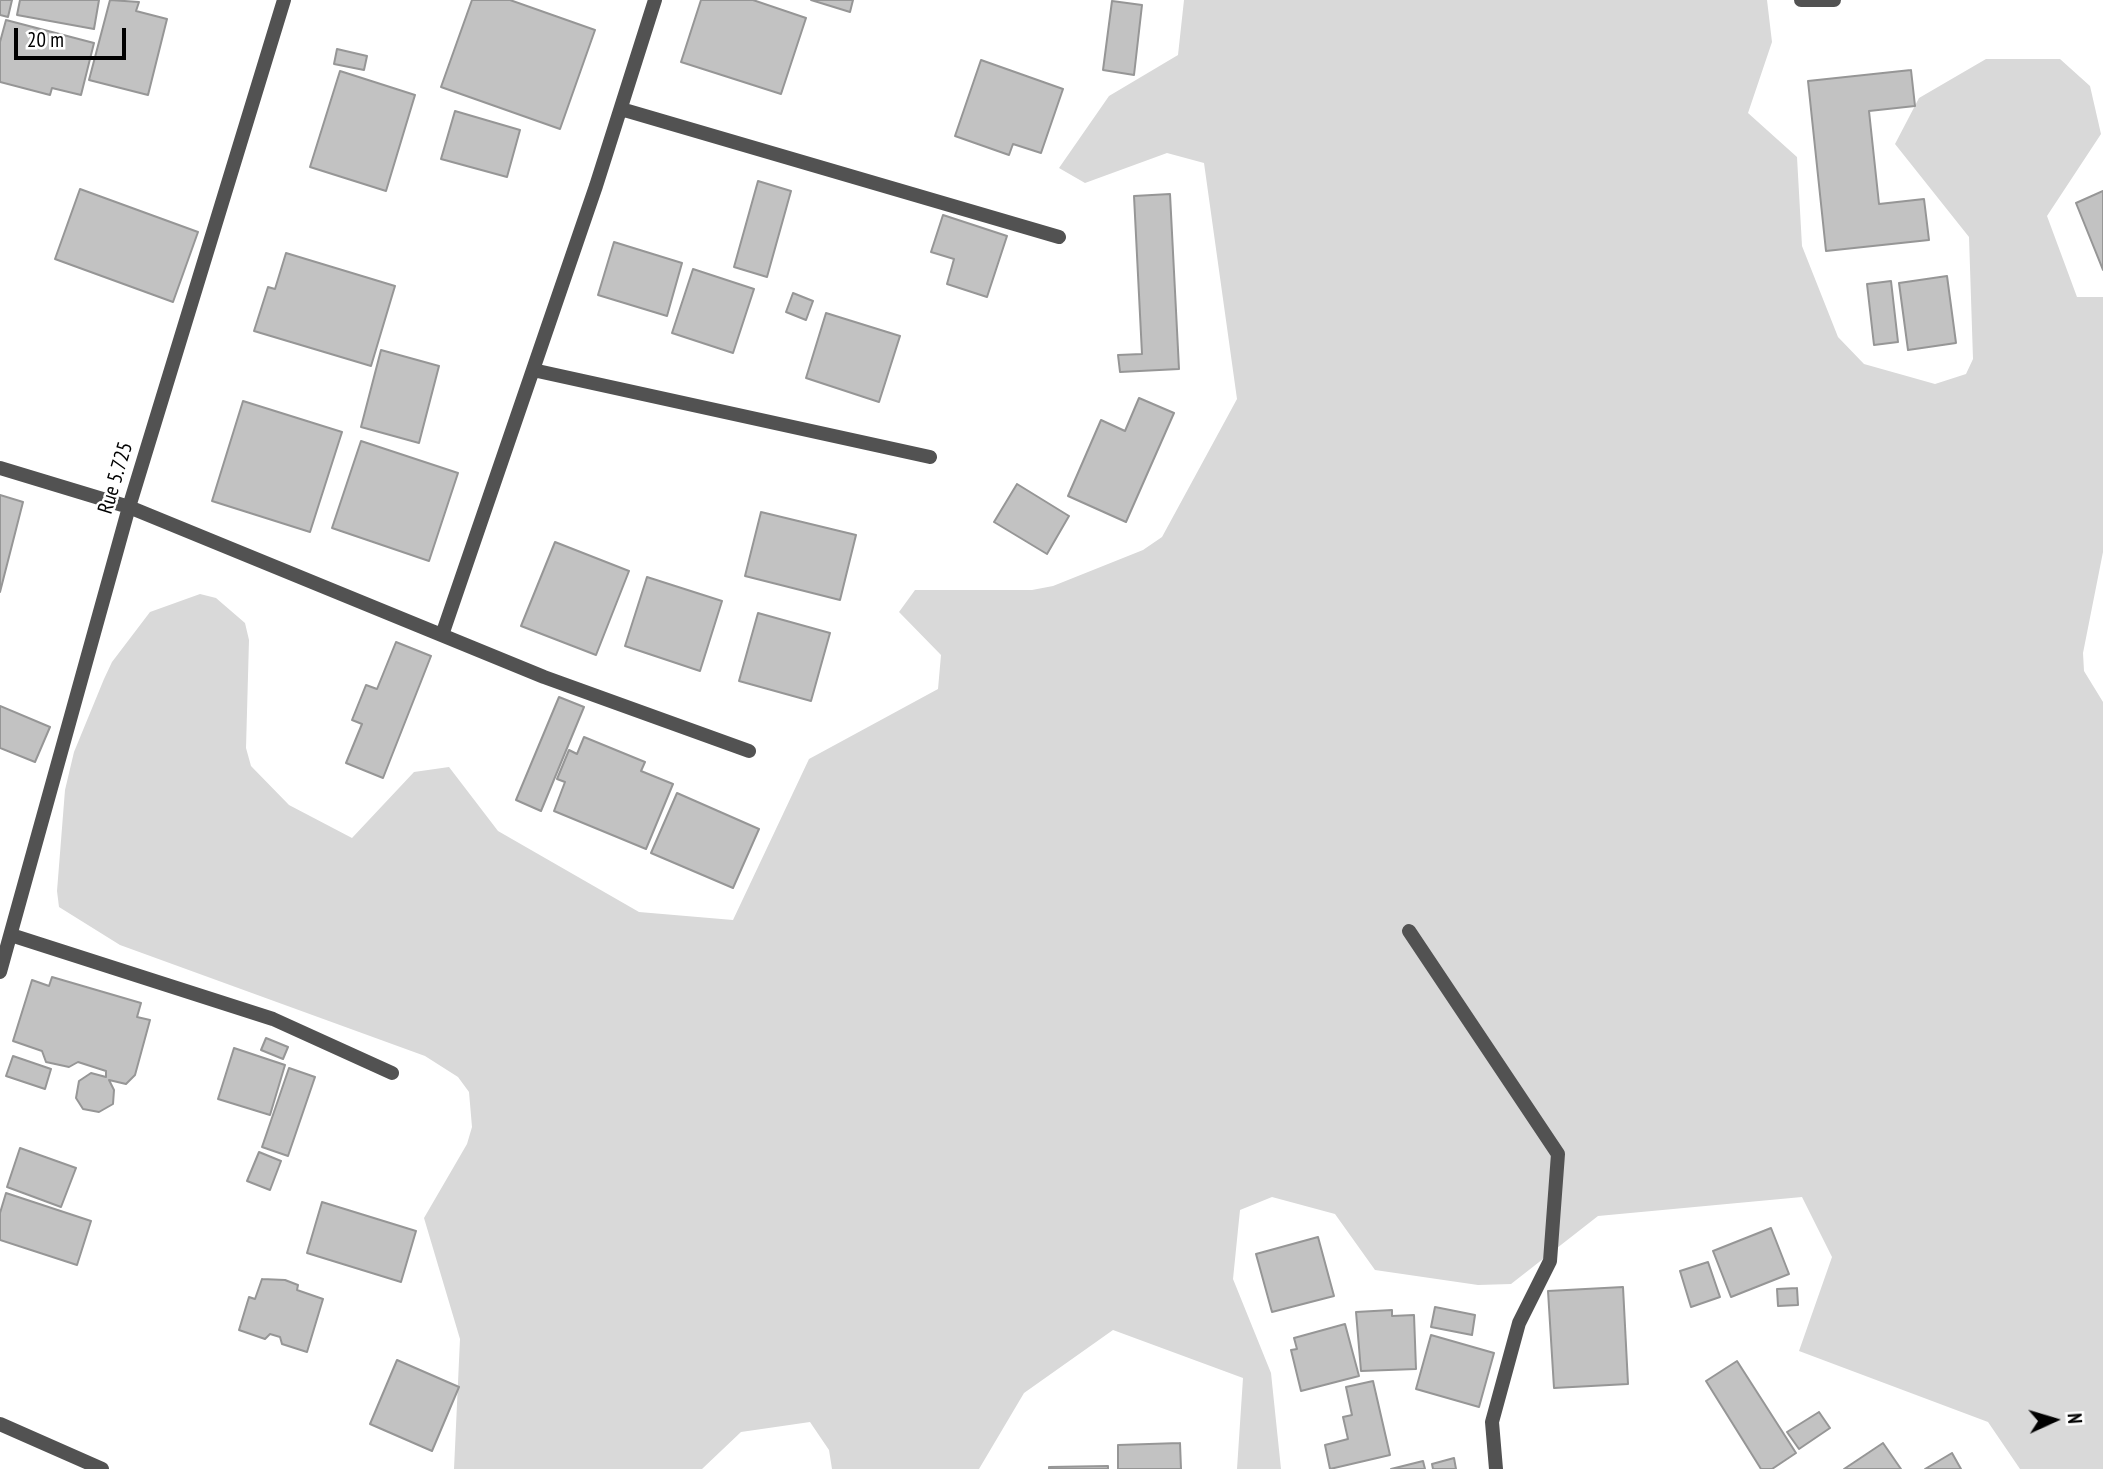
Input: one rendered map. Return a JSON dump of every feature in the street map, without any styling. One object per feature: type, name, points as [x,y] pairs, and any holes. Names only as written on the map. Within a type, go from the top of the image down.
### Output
[{"type":"street","name":"Rue 5.725","points":[[0,972],[129,507],[284,0]]},
{"type":"street","points":[[442,635],[621,108],[655,0]]},
{"type":"street","points":[[1801,0],[1834,0]]},
{"type":"street","points":[[621,108],[1059,237]]},
{"type":"street","points":[[533,370],[930,457]]},
{"type":"street","points":[[0,468],[129,507],[544,677],[749,751]]},
{"type":"street","points":[[1409,931],[1558,1154],[1550,1261],[1519,1323],[1492,1422],[1496,1469]]},
{"type":"street","points":[[11,935],[273,1020],[392,1073]]},
{"type":"street","points":[[0,1424],[102,1469]]},
{"type":"shaded area","points":[[1184,0],[1767,0],[1772,42],[1748,113],[1797,157],[1802,246],[1838,337],[1864,364],[1935,384],[1966,374],[1973,359],[1969,237],[1895,144],[1919,98],[1986,59],[2060,59],[2090,86],[2101,134],[2047,216],[2077,297],[2103,297],[2103,552],[2083,653],[2084,671],[2103,702],[2103,1469],[2020,1469],[1988,1422],[1799,1351],[1832,1257],[1802,1197],[1598,1216],[1511,1284],[1478,1285],[1375,1270],[1335,1214],[1272,1197],[1240,1210],[1233,1279],[1271,1373],[1281,1469],[1237,1469],[1243,1378],[1113,1330],[1024,1393],[979,1469],[832,1469],[829,1450],[810,1422],[741,1432],[702,1469],[454,1469],[460,1339],[424,1218],[467,1144],[472,1127],[469,1092],[458,1077],[425,1056],[120,945],[59,907],[57,891],[65,790],[74,752],[104,679],[112,662],[150,612],[200,594],[216,598],[245,623],[249,640],[246,748],[251,766],[289,805],[352,838],[414,772],[449,767],[498,831],[639,912],[733,920],[809,759],[938,689],[941,655],[899,612],[915,590],[1032,590],[1053,586],[1143,550],[1162,537],[1237,399],[1204,163],[1167,153],[1085,183],[1059,168],[1109,96],[1178,55]]},
{"type":"building","points":[[0,0],[12,0],[8,17],[0,15]]},
{"type":"building","points":[[20,0],[99,0],[94,29],[17,15]]},
{"type":"building","points":[[110,0],[139,2],[136,11],[167,19],[148,95],[89,80]]},
{"type":"building","points":[[472,0],[510,0],[595,30],[560,129],[441,87]]},
{"type":"building","points":[[701,0],[753,0],[806,18],[781,94],[681,62]]},
{"type":"building","points":[[811,0],[853,0],[850,12]]},
{"type":"building","points":[[1112,1],[1142,5],[1134,75],[1103,70]]},
{"type":"building","points":[[6,20],[94,43],[81,95],[52,88],[50,95],[0,82],[0,42]]},
{"type":"building","points":[[337,49],[367,56],[364,70],[334,64]]},
{"type":"building","points":[[981,60],[1063,89],[1041,153],[1013,144],[1009,155],[955,136]]},
{"type":"building","points":[[1911,70],[1915,106],[1869,111],[1879,204],[1924,199],[1929,240],[1826,251],[1808,81]]},
{"type":"building","points":[[340,71],[415,95],[386,191],[310,167]]},
{"type":"building","points":[[455,111],[520,130],[507,177],[441,159]]},
{"type":"building","points":[[758,181],[791,191],[767,277],[734,267]]},
{"type":"building","points":[[80,189],[198,232],[173,302],[55,259]]},
{"type":"building","points":[[2103,191],[2103,270],[2076,203]]},
{"type":"building","points":[[1170,194],[1179,369],[1120,372],[1118,355],[1142,354],[1134,196]]},
{"type":"building","points":[[943,215],[1007,236],[987,297],[947,284],[954,259],[931,252]]},
{"type":"building","points":[[614,242],[682,263],[667,316],[598,295]]},
{"type":"building","points":[[286,253],[395,286],[371,366],[254,331],[268,287],[275,289]]},
{"type":"building","points":[[693,269],[754,289],[733,353],[672,333]]},
{"type":"building","points":[[1947,276],[1956,343],[1908,350],[1899,283]]},
{"type":"building","points":[[1891,281],[1898,342],[1874,345],[1867,284]]},
{"type":"building","points":[[793,293],[813,301],[806,320],[786,312]]},
{"type":"building","points":[[826,313],[900,336],[879,402],[806,378]]},
{"type":"building","points":[[381,350],[439,366],[419,443],[361,427]]},
{"type":"building","points":[[1139,398],[1174,413],[1126,522],[1068,496],[1101,420],[1125,431]]},
{"type":"building","points":[[243,401],[342,432],[310,532],[212,501]]},
{"type":"building","points":[[361,441],[458,473],[429,561],[332,528]]},
{"type":"building","points":[[1017,484],[1069,516],[1047,554],[994,522]]},
{"type":"building","points":[[0,495],[23,502],[0,592]]},
{"type":"building","points":[[761,512],[856,535],[840,600],[745,576]]},
{"type":"building","points":[[555,542],[629,571],[596,655],[521,626]]},
{"type":"building","points":[[647,577],[722,601],[700,671],[625,646]]},
{"type":"building","points":[[758,613],[830,633],[811,701],[739,681]]},
{"type":"building","points":[[396,642],[431,656],[383,778],[346,763],[362,724],[352,720],[366,685],[377,689]]},
{"type":"building","points":[[559,697],[584,707],[541,811],[516,800]]},
{"type":"building","points":[[0,706],[50,727],[35,762],[0,748]]},
{"type":"building","points":[[584,737],[645,762],[641,771],[673,784],[646,849],[554,811],[565,782],[557,779],[569,750],[577,754]]},
{"type":"building","points":[[677,793],[759,829],[733,888],[651,853]]},
{"type":"building","points":[[52,977],[141,1003],[137,1017],[150,1020],[135,1075],[126,1084],[109,1080],[114,1090],[113,1104],[99,1112],[83,1109],[76,1098],[79,1081],[91,1073],[106,1077],[106,1071],[78,1062],[69,1067],[46,1062],[42,1051],[13,1041],[32,980],[49,986]]},
{"type":"building","points":[[266,1038],[288,1047],[283,1059],[261,1050]]},
{"type":"building","points":[[234,1048],[285,1065],[270,1115],[218,1099]]},
{"type":"building","points":[[13,1056],[51,1069],[45,1089],[6,1076]]},
{"type":"building","points":[[289,1068],[315,1077],[288,1156],[262,1147]]},
{"type":"building","points":[[20,1148],[76,1168],[61,1207],[7,1187]]},
{"type":"building","points":[[259,1152],[281,1161],[270,1190],[247,1181]]},
{"type":"building","points":[[6,1193],[91,1221],[77,1265],[0,1240],[0,1213]]},
{"type":"building","points":[[322,1202],[416,1231],[401,1282],[307,1253]]},
{"type":"building","points":[[1771,1228],[1789,1274],[1731,1297],[1713,1251]]},
{"type":"building","points":[[1318,1237],[1334,1296],[1272,1312],[1256,1254]]},
{"type":"building","points":[[1708,1262],[1720,1297],[1691,1307],[1680,1271]]},
{"type":"building","points":[[262,1279],[285,1280],[298,1285],[297,1290],[323,1299],[307,1352],[282,1344],[280,1337],[270,1334],[265,1339],[239,1330],[249,1297],[255,1299]]},
{"type":"building","points":[[1623,1287],[1628,1384],[1554,1388],[1548,1291]]},
{"type":"building","points":[[1797,1288],[1798,1305],[1778,1306],[1777,1289]]},
{"type":"building","points":[[1435,1307],[1475,1315],[1472,1335],[1431,1327]]},
{"type":"building","points":[[1392,1310],[1392,1316],[1414,1315],[1416,1369],[1361,1371],[1356,1312]]},
{"type":"building","points":[[1345,1324],[1359,1376],[1301,1391],[1291,1350],[1297,1349],[1294,1338]]},
{"type":"building","points":[[1431,1335],[1494,1353],[1479,1407],[1416,1389]]},
{"type":"building","points":[[397,1360],[459,1387],[432,1451],[370,1424]]},
{"type":"building","points":[[1737,1361],[1796,1453],[1772,1469],[1761,1469],[1706,1381]]},
{"type":"building","points":[[1373,1381],[1390,1455],[1330,1469],[1325,1445],[1348,1439],[1343,1417],[1352,1415],[1346,1387]]},
{"type":"building","points":[[1819,1412],[1830,1428],[1799,1449],[1787,1432]]},
{"type":"building","points":[[1180,1443],[1181,1469],[1118,1469],[1118,1445]]},
{"type":"building","points":[[1883,1443],[1901,1469],[1844,1469]]},
{"type":"building","points":[[1952,1453],[1961,1469],[1925,1469]]},
{"type":"building","points":[[1454,1458],[1456,1469],[1433,1469],[1432,1464]]},
{"type":"building","points":[[1423,1461],[1425,1469],[1391,1469]]},
{"type":"building","points":[[1108,1466],[1108,1469],[1049,1469],[1049,1467]]}]
